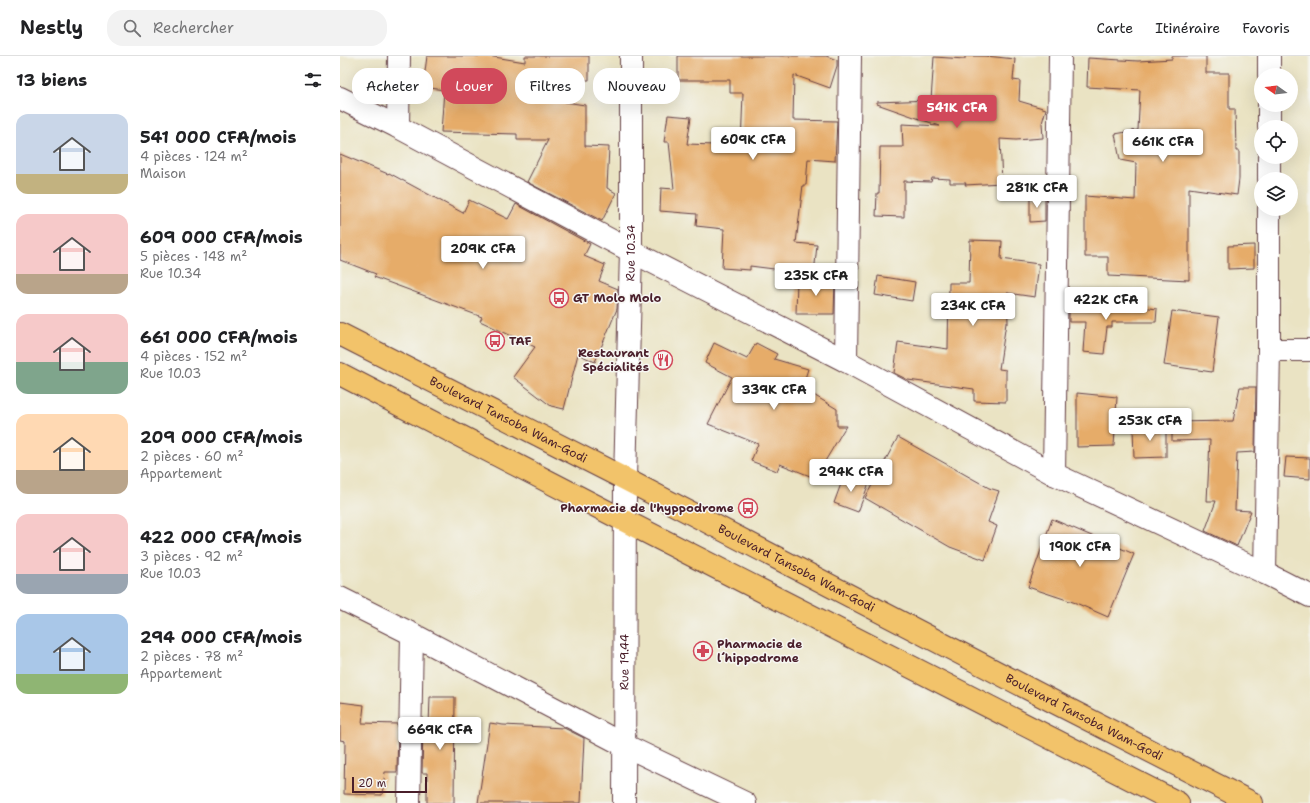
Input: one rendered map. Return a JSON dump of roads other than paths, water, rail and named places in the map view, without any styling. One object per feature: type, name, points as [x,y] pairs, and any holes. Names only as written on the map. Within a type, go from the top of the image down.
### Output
[{"type":"main road","name":"Boulevard Tansoba Wam-Godi","points":[[340,334],[625,479],[1252,803]]},
{"type":"main road","points":[[340,374],[1178,803]]},
{"type":"street","points":[[398,127],[399,56]]},
{"type":"street","name":"Rue 10.34","points":[[625,521],[631,251],[631,56]]},
{"type":"street","points":[[846,361],[850,56]]},
{"type":"street","points":[[1054,474],[1060,56]]},
{"type":"street","points":[[1269,56],[1269,68]]},
{"type":"street","points":[[340,98],[398,127],[631,251],[846,361],[1054,474],[1265,573],[1310,596]]},
{"type":"street","points":[[1265,573],[1270,350],[1269,216]]},
{"type":"street","points":[[1270,350],[1310,350]]},
{"type":"street","name":"Rue 19.44","points":[[624,803],[625,521]]},
{"type":"street","points":[[340,598],[624,745],[745,803]]},
{"type":"street","points":[[409,803],[412,634]]},
{"type":"place","name":"GT Molo Molo","points":[[559,298]]},
{"type":"place","name":"TAF","points":[[495,341]]},
{"type":"place","name":"Restaurant Spécialités","points":[[663,360]]},
{"type":"place","name":"Pharmacie de l'hyppodrome","points":[[748,508]]},
{"type":"place","name":"Pharmacie de l´hippodrome","points":[[703,651]]}]
